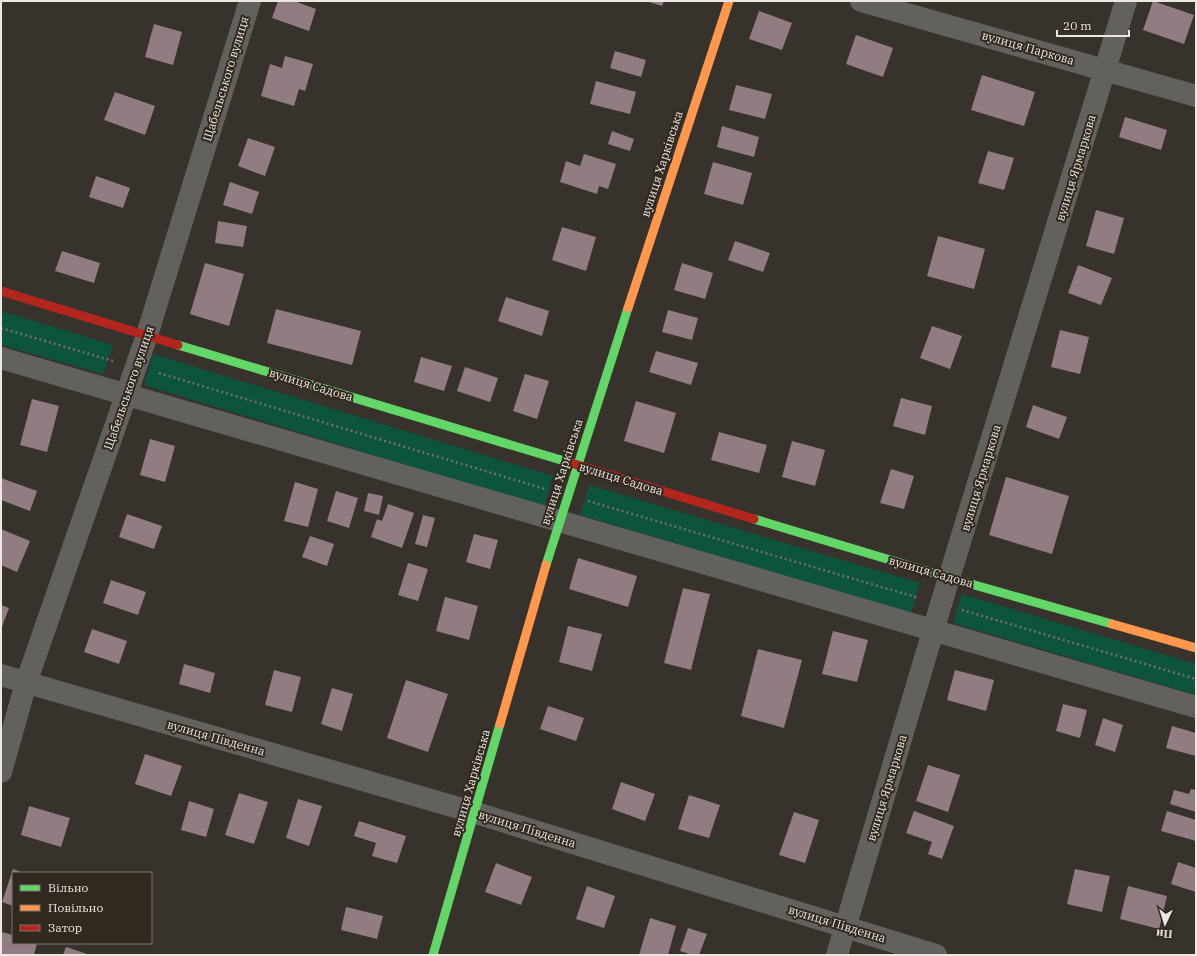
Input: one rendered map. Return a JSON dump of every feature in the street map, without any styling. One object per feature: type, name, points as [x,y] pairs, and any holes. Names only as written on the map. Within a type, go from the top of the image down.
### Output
[{"type":"street","name":"Щабельського вулиця","points":[[1,772],[26,683],[147,335],[250,1]]},
{"type":"street","name":"вулиця Харківська","points":[[433,955],[476,812],[566,496],[729,1]]},
{"type":"street","name":"вулиця Паркова","points":[[861,1],[1196,96]]},
{"type":"street","name":"вулиця Ярмаркова","points":[[837,955],[941,604],[1126,1]]},
{"type":"street","name":"вулиця Садова","points":[[1,291],[950,578],[1196,648]]},
{"type":"street","points":[[1,358],[558,522],[1196,707]]},
{"type":"street","name":"вулиця Південна","points":[[1,675],[476,812],[936,955]]},
{"type":"path","points":[[1,328],[566,496],[1196,679]]},
{"type":"green space","points":[[1,311],[113,345],[103,374],[1,345]]},
{"type":"green space","points":[[153,354],[553,476],[544,507],[144,385]]},
{"type":"green space","points":[[589,485],[920,583],[911,613],[580,515]]},
{"type":"green space","points":[[962,594],[1196,664],[1196,695],[953,623]]},
{"type":"building","points":[[278,1],[294,1],[316,9],[309,31],[272,18]]},
{"type":"building","points":[[646,1],[664,1],[662,6]]},
{"type":"building","points":[[1153,1],[1194,15],[1184,44],[1143,30]]},
{"type":"building","points":[[759,11],[792,23],[782,50],[749,39]]},
{"type":"building","points":[[154,24],[182,32],[173,65],[145,57]]},
{"type":"building","points":[[856,35],[893,48],[883,77],[846,64]]},
{"type":"building","points":[[615,51],[646,60],[641,77],[610,68]]},
{"type":"building","points":[[285,56],[313,64],[305,91],[299,89],[294,106],[261,96],[270,64],[282,68]]},
{"type":"building","points":[[982,75],[1035,92],[1024,126],[971,110]]},
{"type":"building","points":[[596,81],[636,92],[630,114],[590,104]]},
{"type":"building","points":[[736,85],[772,94],[765,119],[729,110]]},
{"type":"building","points":[[115,92],[155,106],[145,135],[104,120]]},
{"type":"building","points":[[1125,117],[1167,130],[1161,150],[1119,137]]},
{"type":"building","points":[[722,126],[759,137],[754,157],[717,147]]},
{"type":"building","points":[[612,131],[634,139],[630,151],[608,144]]},
{"type":"building","points":[[248,138],[275,147],[265,176],[238,166]]},
{"type":"building","points":[[988,151],[1014,158],[1004,190],[978,183]]},
{"type":"building","points":[[584,154],[616,164],[608,189],[599,186],[597,194],[560,182],[566,161],[580,166]]},
{"type":"building","points":[[713,162],[752,173],[743,205],[704,194]]},
{"type":"building","points":[[96,176],[130,188],[123,208],[89,197]]},
{"type":"building","points":[[230,182],[259,192],[252,214],[223,205]]},
{"type":"building","points":[[1096,210],[1124,218],[1114,254],[1086,246]]},
{"type":"building","points":[[218,221],[247,226],[243,247],[215,243]]},
{"type":"building","points":[[562,227],[596,237],[586,271],[552,260]]},
{"type":"building","points":[[938,236],[985,249],[974,289],[927,276]]},
{"type":"building","points":[[735,241],[770,253],[763,272],[728,260]]},
{"type":"building","points":[[62,251],[100,263],[94,283],[55,271]]},
{"type":"building","points":[[205,263],[244,274],[229,326],[190,314]]},
{"type":"building","points":[[682,263],[713,273],[705,299],[674,290]]},
{"type":"building","points":[[1078,265],[1112,278],[1101,305],[1068,293]]},
{"type":"building","points":[[506,297],[549,311],[542,336],[498,321]]},
{"type":"building","points":[[276,309],[361,331],[352,365],[267,343]]},
{"type":"building","points":[[668,310],[698,318],[692,340],[662,332]]},
{"type":"building","points":[[932,326],[962,336],[950,369],[920,358]]},
{"type":"building","points":[[1060,330],[1089,337],[1080,374],[1051,367]]},
{"type":"building","points":[[656,351],[698,363],[691,385],[649,372]]},
{"type":"building","points":[[421,357],[452,366],[444,391],[414,382]]},
{"type":"building","points":[[465,367],[498,378],[490,402],[457,391]]},
{"type":"building","points":[[525,374],[549,381],[537,419],[513,411]]},
{"type":"building","points":[[901,398],[932,406],[925,435],[893,426]]},
{"type":"building","points":[[32,399],[59,406],[47,452],[20,445]]},
{"type":"building","points":[[636,401],[676,413],[664,453],[624,441]]},
{"type":"building","points":[[1033,405],[1067,417],[1059,439],[1026,427]]},
{"type":"building","points":[[719,432],[767,445],[759,473],[711,460]]},
{"type":"building","points":[[150,439],[175,446],[165,482],[140,475]]},
{"type":"building","points":[[792,441],[825,450],[815,486],[782,477]]},
{"type":"building","points":[[891,469],[914,476],[904,509],[880,503]]},
{"type":"building","points":[[1006,477],[1069,496],[1052,554],[989,535]]},
{"type":"building","points":[[1,478],[37,491],[30,511],[1,500]]},
{"type":"building","points":[[295,482],[318,489],[308,527],[284,521]]},
{"type":"building","points":[[336,491],[358,498],[349,528],[327,521]]},
{"type":"building","points":[[368,493],[383,496],[379,515],[364,511]]},
{"type":"building","points":[[388,504],[414,513],[402,548],[371,537],[377,519],[382,521]]},
{"type":"building","points":[[127,514],[162,526],[154,549],[119,537]]},
{"type":"building","points":[[423,515],[435,518],[427,547],[415,544]]},
{"type":"building","points":[[1,529],[30,541],[17,572],[1,565]]},
{"type":"building","points":[[474,534],[498,540],[490,569],[466,562]]},
{"type":"building","points":[[310,536],[334,544],[327,566],[302,557]]},
{"type":"building","points":[[578,558],[637,576],[628,607],[569,589]]},
{"type":"building","points":[[408,563],[428,569],[418,601],[398,595]]},
{"type":"building","points":[[111,580],[146,592],[138,615],[103,603]]},
{"type":"building","points":[[683,588],[710,594],[691,670],[664,663]]},
{"type":"building","points":[[445,597],[478,606],[469,640],[436,631]]},
{"type":"building","points":[[1,605],[9,608],[2,627],[1,627]]},
{"type":"building","points":[[568,626],[602,634],[592,671],[559,662]]},
{"type":"building","points":[[92,629],[127,641],[119,664],[84,652]]},
{"type":"building","points":[[833,631],[868,640],[857,682],[822,674]]},
{"type":"building","points":[[758,649],[802,660],[784,728],[741,716]]},
{"type":"building","points":[[184,664],[215,673],[210,693],[179,684]]},
{"type":"building","points":[[274,670],[301,677],[292,712],[265,705]]},
{"type":"building","points":[[955,670],[994,680],[986,711],[947,700]]},
{"type":"building","points":[[406,680],[448,694],[428,752],[387,738]]},
{"type":"building","points":[[332,688],[353,694],[342,731],[321,724]]},
{"type":"building","points":[[1063,704],[1087,710],[1080,738],[1056,731]]},
{"type":"building","points":[[548,706],[584,718],[576,741],[540,729]]},
{"type":"building","points":[[1103,718],[1123,725],[1115,752],[1095,745]]},
{"type":"building","points":[[1172,726],[1196,733],[1196,756],[1166,748]]},
{"type":"building","points":[[145,754],[182,766],[171,796],[135,784]]},
{"type":"building","points":[[928,765],[960,775],[948,812],[916,801]]},
{"type":"building","points":[[621,782],[655,794],[645,821],[612,809]]},
{"type":"building","points":[[1191,789],[1196,790],[1196,812],[1170,804],[1174,790],[1189,794]]},
{"type":"building","points":[[239,793],[268,802],[254,844],[225,835]]},
{"type":"building","points":[[689,795],[720,805],[709,838],[678,829]]},
{"type":"building","points":[[298,799],[322,806],[309,846],[286,838]]},
{"type":"building","points":[[189,801],[214,809],[206,837],[181,830]]},
{"type":"building","points":[[29,806],[70,818],[61,847],[21,835]]},
{"type":"building","points":[[914,811],[954,826],[942,859],[928,854],[932,842],[906,833]]},
{"type":"building","points":[[1167,811],[1196,820],[1196,841],[1161,831]]},
{"type":"building","points":[[794,812],[819,820],[805,863],[779,855]]},
{"type":"building","points":[[359,821],[406,836],[397,863],[372,856],[376,843],[354,836]]},
{"type":"building","points":[[1178,862],[1196,868],[1196,892],[1171,884]]},
{"type":"building","points":[[496,863],[532,877],[521,905],[485,892]]},
{"type":"building","points":[[13,869],[21,872],[12,872]]},
{"type":"building","points":[[1075,869],[1110,876],[1102,912],[1067,904]]},
{"type":"building","points":[[12,872],[12,906],[2,902]]},
{"type":"building","points":[[587,886],[615,896],[604,928],[576,919]]},
{"type":"building","points":[[1128,886],[1167,896],[1159,929],[1120,919]]},
{"type":"building","points":[[346,907],[383,916],[377,939],[341,930]]},
{"type":"building","points":[[650,918],[676,926],[668,955],[639,955]]},
{"type":"building","points":[[688,928],[707,934],[699,955],[692,955],[680,951]]},
{"type":"building","points":[[2,932],[12,935],[12,944],[37,944],[34,955],[1,955]]},
{"type":"building","points":[[66,947],[90,955],[63,955]]},
{"type":"traffic: fast","points":[[546,565],[628,308]]},
{"type":"traffic: fast","points":[[178,345],[571,463]]},
{"type":"traffic: fast","points":[[754,519],[950,578],[1112,624]]},
{"type":"traffic: fast","points":[[433,955],[500,724]]},
{"type":"traffic: slow","points":[[628,308],[729,1]]},
{"type":"traffic: slow","points":[[500,724],[546,565]]},
{"type":"traffic: slow","points":[[1112,624],[1196,648]]},
{"type":"traffic: jam","points":[[1,291],[178,345]]},
{"type":"traffic: jam","points":[[571,463],[754,519]]}]
